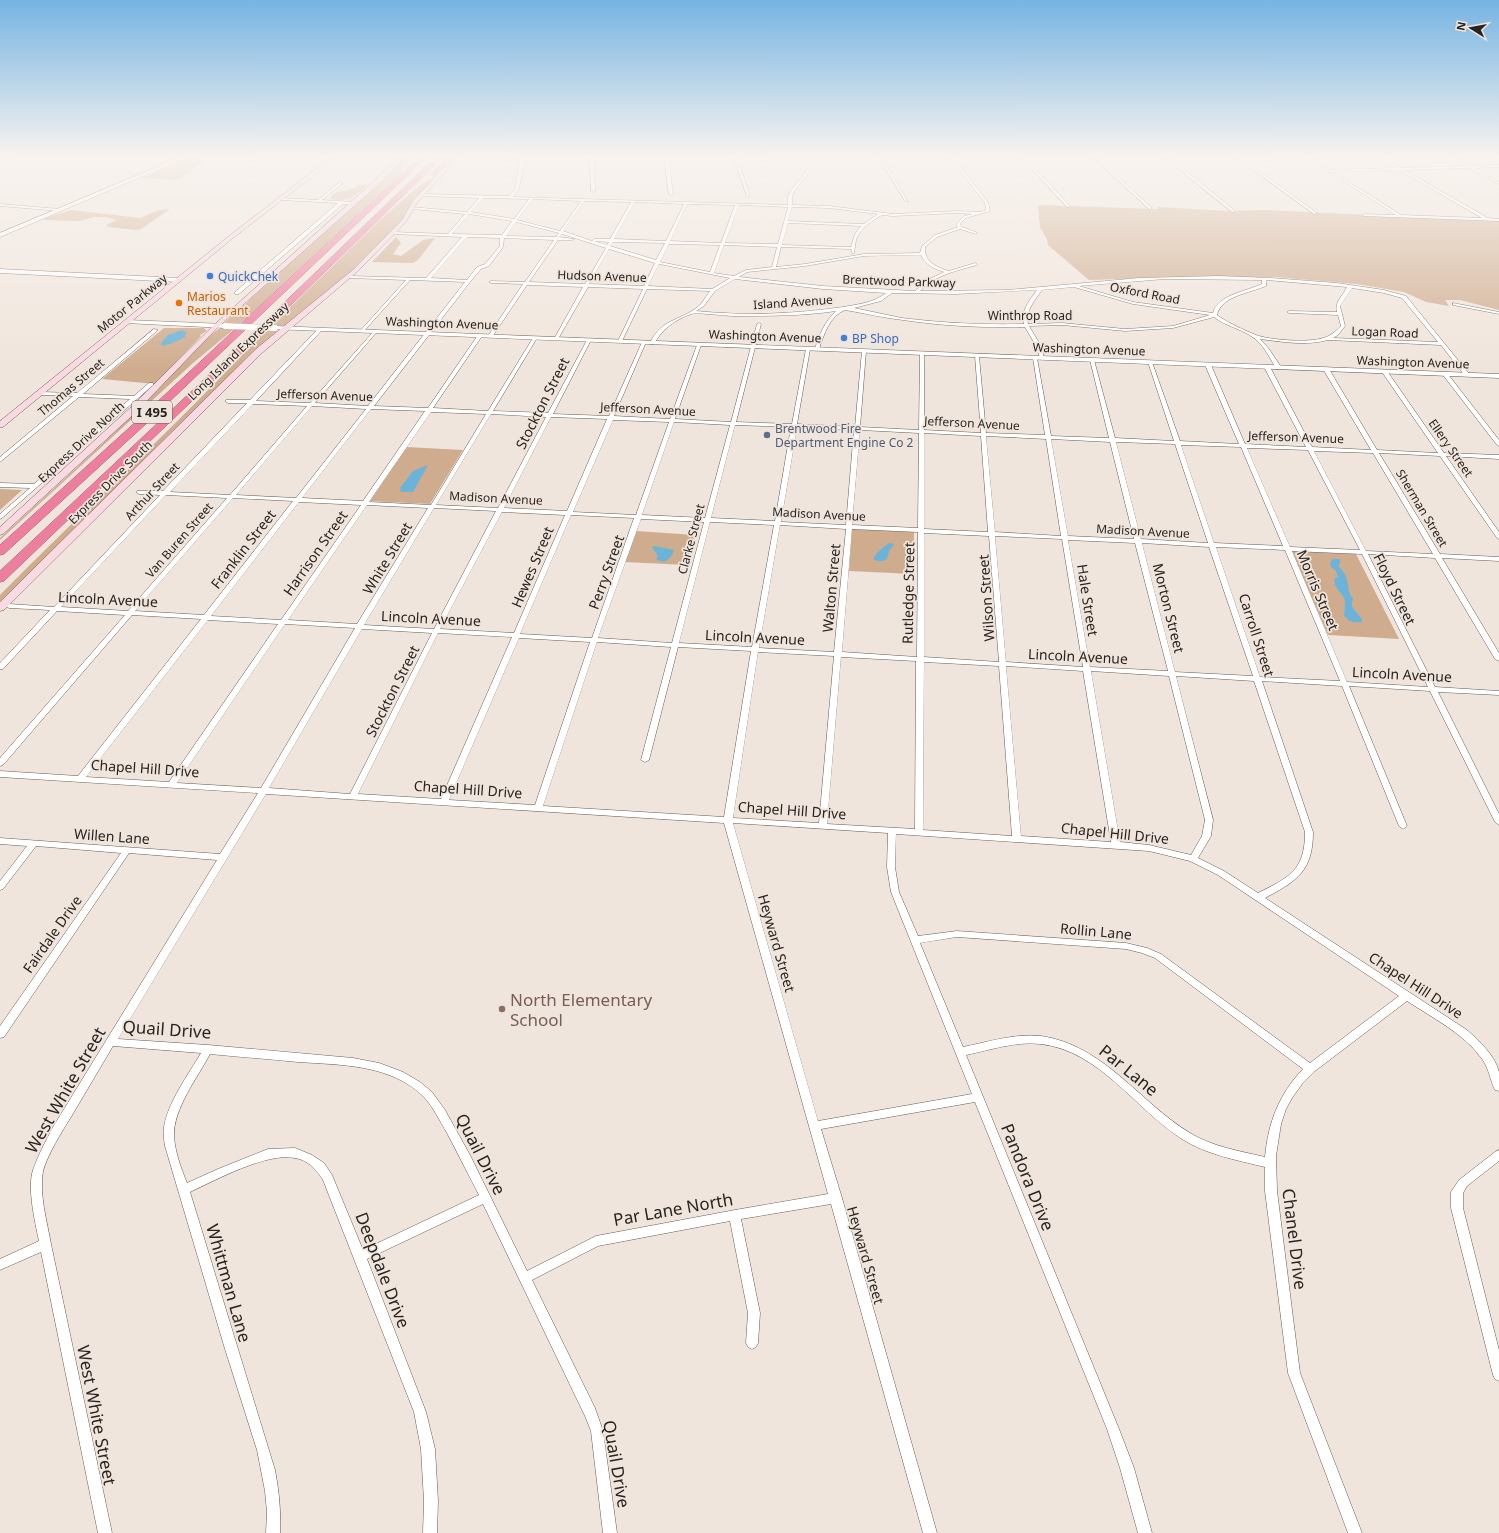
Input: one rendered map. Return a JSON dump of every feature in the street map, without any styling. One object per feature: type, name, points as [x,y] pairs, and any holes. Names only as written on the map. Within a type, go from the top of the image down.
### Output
[{"type":"highway","name":"Long Island Expressway","points":[[0,551],[144,420],[350,228]]},
{"type":"highway","name":"Long Island Expressway","points":[[0,578],[368,228]]},
{"type":"highway","points":[[0,547],[12,540]]},
{"type":"highway","points":[[0,587],[25,553]]},
{"type":"main road","name":"Motor Parkway","points":[[0,425],[245,228]]},
{"type":"main road","name":"Express Drive North","points":[[0,532],[133,410],[216,326],[326,228]]},
{"type":"main road","name":"Express Drive South","points":[[0,608],[253,356],[349,277],[398,228]]},
{"type":"street","points":[[0,236],[20,228]]},
{"type":"street","points":[[237,293],[312,228]]},
{"type":"street","points":[[449,234],[455,228]]},
{"type":"street","name":"Franklin Street","points":[[80,779],[370,408],[426,334],[479,268],[487,265],[502,246],[501,239],[510,228]]},
{"type":"street","name":"Brentwood Parkway","points":[[540,228],[561,232],[658,262],[733,277],[817,287],[891,292],[954,293],[1040,289],[1156,278],[1205,277],[1264,279],[1350,286],[1394,292],[1404,297],[1442,344]]},
{"type":"street","points":[[490,336],[564,228]]},
{"type":"street","points":[[556,339],[619,228]]},
{"type":"street","points":[[620,341],[674,228]]},
{"type":"street","points":[[712,273],[729,228]]},
{"type":"street","points":[[774,268],[784,228]]},
{"type":"street","points":[[855,256],[852,248],[855,236],[863,228]]},
{"type":"street","points":[[948,272],[930,266],[922,254],[923,247],[936,236],[960,228],[975,234]]},
{"type":"street","points":[[393,233],[852,248]]},
{"type":"street","points":[[428,279],[466,235]]},
{"type":"street","points":[[652,343],[656,335],[665,326],[692,312],[702,304],[713,290],[733,277],[746,271],[804,265],[855,256],[922,254]]},
{"type":"street","points":[[917,292],[930,280],[948,272],[975,264]]},
{"type":"street","points":[[0,271],[179,280]]},
{"type":"street","points":[[349,277],[468,281]]},
{"type":"street","points":[[363,331],[409,279]]},
{"type":"street","points":[[1264,279],[1264,285],[1223,301],[1217,307],[1215,315],[1224,322],[1254,336],[1266,347],[1278,367]]},
{"type":"street","name":"Hudson Avenue","points":[[491,282],[713,290]]},
{"type":"street","name":"Oxford Road","points":[[1074,286],[1133,303],[1215,315]]},
{"type":"street","points":[[1329,339],[1340,331],[1343,326],[1338,306],[1348,294],[1350,286]]},
{"type":"street","points":[[1025,325],[1025,314],[1027,308],[1040,289]]},
{"type":"street","name":"Island Avenue","points":[[692,312],[747,315],[804,313],[863,305],[884,299],[889,296],[891,292]]},
{"type":"street","points":[[1455,304],[1499,313]]},
{"type":"street","name":"Winthrop Road","points":[[844,308],[927,322],[968,325],[1062,324],[1114,329],[1149,330],[1173,327],[1215,315]]},
{"type":"street","name":"Heyward Street","points":[[844,308],[838,311],[830,320],[813,349],[795,426],[755,650],[728,821],[930,1533]]},
{"type":"street","points":[[1289,312],[1340,314]]},
{"type":"street","name":"Washington Avenue","points":[[127,322],[1499,376]]},
{"type":"street","name":"Clarke Street","points":[[645,760],[754,347],[758,324]]},
{"type":"street","name":"Hale Street","points":[[1025,325],[1037,342],[1048,438],[1066,538],[1116,845]]},
{"type":"street","name":"Thomas Street","points":[[0,460],[156,330]]},
{"type":"street","name":"Arthur Street","points":[[0,667],[320,330]]},
{"type":"street","name":"Van Buren Street","points":[[0,763],[374,332]]},
{"type":"street","name":"Harrison Street","points":[[171,784],[480,336]]},
{"type":"street","name":"Logan Road","points":[[1254,336],[1299,341],[1329,339],[1442,344]]},
{"type":"street","name":"White Street","points":[[263,791],[359,627],[535,338]]},
{"type":"street","name":"Stockton Street","points":[[352,797],[436,631],[589,340]]},
{"type":"street","name":"Hewes Street","points":[[444,803],[515,636],[644,342]]},
{"type":"street","points":[[1442,344],[1467,375]]},
{"type":"street","name":"Perry Street","points":[[538,809],[594,641],[699,345]]},
{"type":"street","name":"Walton Street","points":[[823,827],[864,351]]},
{"type":"street","name":"Rutledge Street","points":[[919,833],[922,354]]},
{"type":"street","name":"Wilson Street","points":[[977,356],[993,534],[1017,839]]},
{"type":"street","name":"Morton Street","points":[[1092,360],[1209,820],[1209,829],[1205,841],[1193,860]]},
{"type":"street","name":"Carroll Street","points":[[1150,362],[1309,832],[1308,852],[1304,863],[1297,873],[1278,887],[1259,897]]},
{"type":"street","name":"Morris Street","points":[[1208,365],[1288,549],[1403,826]]},
{"type":"street","name":"Floyd Street","points":[[1267,367],[1364,552],[1431,689],[1499,822]]},
{"type":"street","name":"Sherman Street","points":[[1326,369],[1499,659]]},
{"type":"street","name":"Ellery Street","points":[[1385,372],[1499,537]]},
{"type":"street","points":[[1444,374],[1499,444]]},
{"type":"street","points":[[0,517],[151,384]]},
{"type":"street","points":[[40,393],[135,398]]},
{"type":"street","name":"Jefferson Avenue","points":[[228,401],[1499,457]]},
{"type":"street","points":[[0,485],[34,486]]},
{"type":"street","name":"Madison Avenue","points":[[139,492],[166,492],[1499,559]]},
{"type":"street","name":"Lincoln Avenue","points":[[9,606],[1499,693]]},
{"type":"street","name":"Chapel Hill Drive","points":[[0,774],[1149,848],[1193,860],[1221,873],[1463,1033],[1482,1050],[1491,1063],[1499,1087]]},
{"type":"street","name":"West White Street","points":[[104,1533],[45,1244],[37,1190],[38,1171],[57,1130],[263,791]]},
{"type":"street","name":"Pandora Drive","points":[[892,832],[892,879],[895,892],[1120,1448],[1145,1533]]},
{"type":"street","name":"Willen Lane","points":[[0,841],[223,857]]},
{"type":"street","points":[[0,887],[34,843]]},
{"type":"street","name":"Fairdale Drive","points":[[0,1034],[127,850]]},
{"type":"street","name":"Rollin Lane","points":[[914,940],[957,934],[1126,946],[1144,950],[1158,956],[1181,972],[1310,1069]]},
{"type":"street","name":"Chanel Drive","points":[[1354,1533],[1294,1373],[1271,1191],[1269,1163],[1274,1125],[1281,1107],[1289,1093],[1310,1069],[1406,996]]},
{"type":"street","name":"Par Lane","points":[[960,1052],[1019,1041],[1040,1040],[1062,1045],[1085,1055],[1106,1069],[1186,1136],[1211,1148],[1269,1163]]},
{"type":"street","name":"Quail Drive","points":[[111,1042],[353,1062],[379,1067],[399,1075],[416,1085],[428,1095],[441,1113],[525,1278],[597,1431],[610,1533]]},
{"type":"street","name":"Whittman Lane","points":[[208,1049],[174,1113],[169,1128],[169,1145],[260,1438],[271,1484],[273,1533]]},
{"type":"street","points":[[815,1126],[978,1097]]},
{"type":"street","name":"Deepdale Drive","points":[[184,1190],[222,1172],[268,1154],[295,1153],[308,1158],[320,1166],[328,1178],[420,1412],[428,1449],[431,1501],[430,1533]]},
{"type":"street","points":[[1499,1155],[1463,1183],[1457,1192],[1457,1208],[1499,1375]]},
{"type":"street","points":[[360,1257],[484,1198]]},
{"type":"street","name":"Par Lane North","points":[[525,1278],[596,1241],[836,1198]]},
{"type":"street","points":[[735,1215],[754,1313],[752,1343]]},
{"type":"street","points":[[0,1265],[45,1244]]},
{"type":"shaded area","points":[[114,228],[143,228],[136,230]]},
{"type":"shaded area","points":[[329,228],[343,228],[248,317],[239,324],[224,323]]},
{"type":"shaded area","points":[[372,228],[395,228],[349,274],[285,326],[272,325]]},
{"type":"shaded area","points":[[1040,228],[1499,228],[1499,310],[1460,300],[1445,300],[1449,306],[1426,302],[1404,292],[1357,284],[1275,277],[1176,277],[1089,280],[1048,245],[1047,239]]},
{"type":"shaded area","points":[[396,237],[401,243],[393,254],[401,256],[423,240],[435,238],[418,260],[413,263],[372,262]]},
{"type":"shaded area","points":[[164,328],[204,328],[207,331],[200,335],[201,336],[155,384],[102,379]]},
{"type":"shaded area","points":[[222,328],[234,329],[193,363],[0,540],[0,538],[132,416],[211,334]]},
{"type":"shaded area","points":[[266,330],[279,331],[0,604],[0,595],[168,430]]},
{"type":"shaded area","points":[[406,447],[463,450],[430,504],[369,501]]},
{"type":"shaded area","points":[[0,489],[22,490],[0,510]]},
{"type":"shaded area","points":[[852,529],[914,532],[913,574],[849,571]]},
{"type":"shaded area","points":[[636,531],[695,535],[686,565],[625,562]]},
{"type":"shaded area","points":[[1291,551],[1356,554],[1399,639],[1328,635]]},
{"type":"water","points":[[182,330],[186,332],[185,337],[162,346],[161,343],[168,335]]},
{"type":"water","points":[[428,465],[413,492],[401,492],[400,488],[413,471]]},
{"type":"water","points":[[890,543],[894,544],[889,551],[887,559],[884,561],[877,561],[873,559],[880,550]]},
{"type":"water","points":[[654,546],[674,550],[667,560],[659,561],[656,559],[658,556],[652,547]]},
{"type":"water","points":[[1333,559],[1340,559],[1338,566],[1347,579],[1349,591],[1353,599],[1352,605],[1354,610],[1362,619],[1362,622],[1352,622],[1344,615],[1344,597],[1335,585],[1334,579],[1338,577],[1336,571],[1331,567],[1330,563]]},
{"type":"place","name":"QuickChek","points":[[210,276]]},
{"type":"place","name":"Marios Restaurant","points":[[179,303]]},
{"type":"place","name":"BP Shop","points":[[844,338]]},
{"type":"place","name":"Brentwood Fire Department Engine Co 2","points":[[767,435]]},
{"type":"place","name":"North Elementary School","points":[[502,1009]]}]
